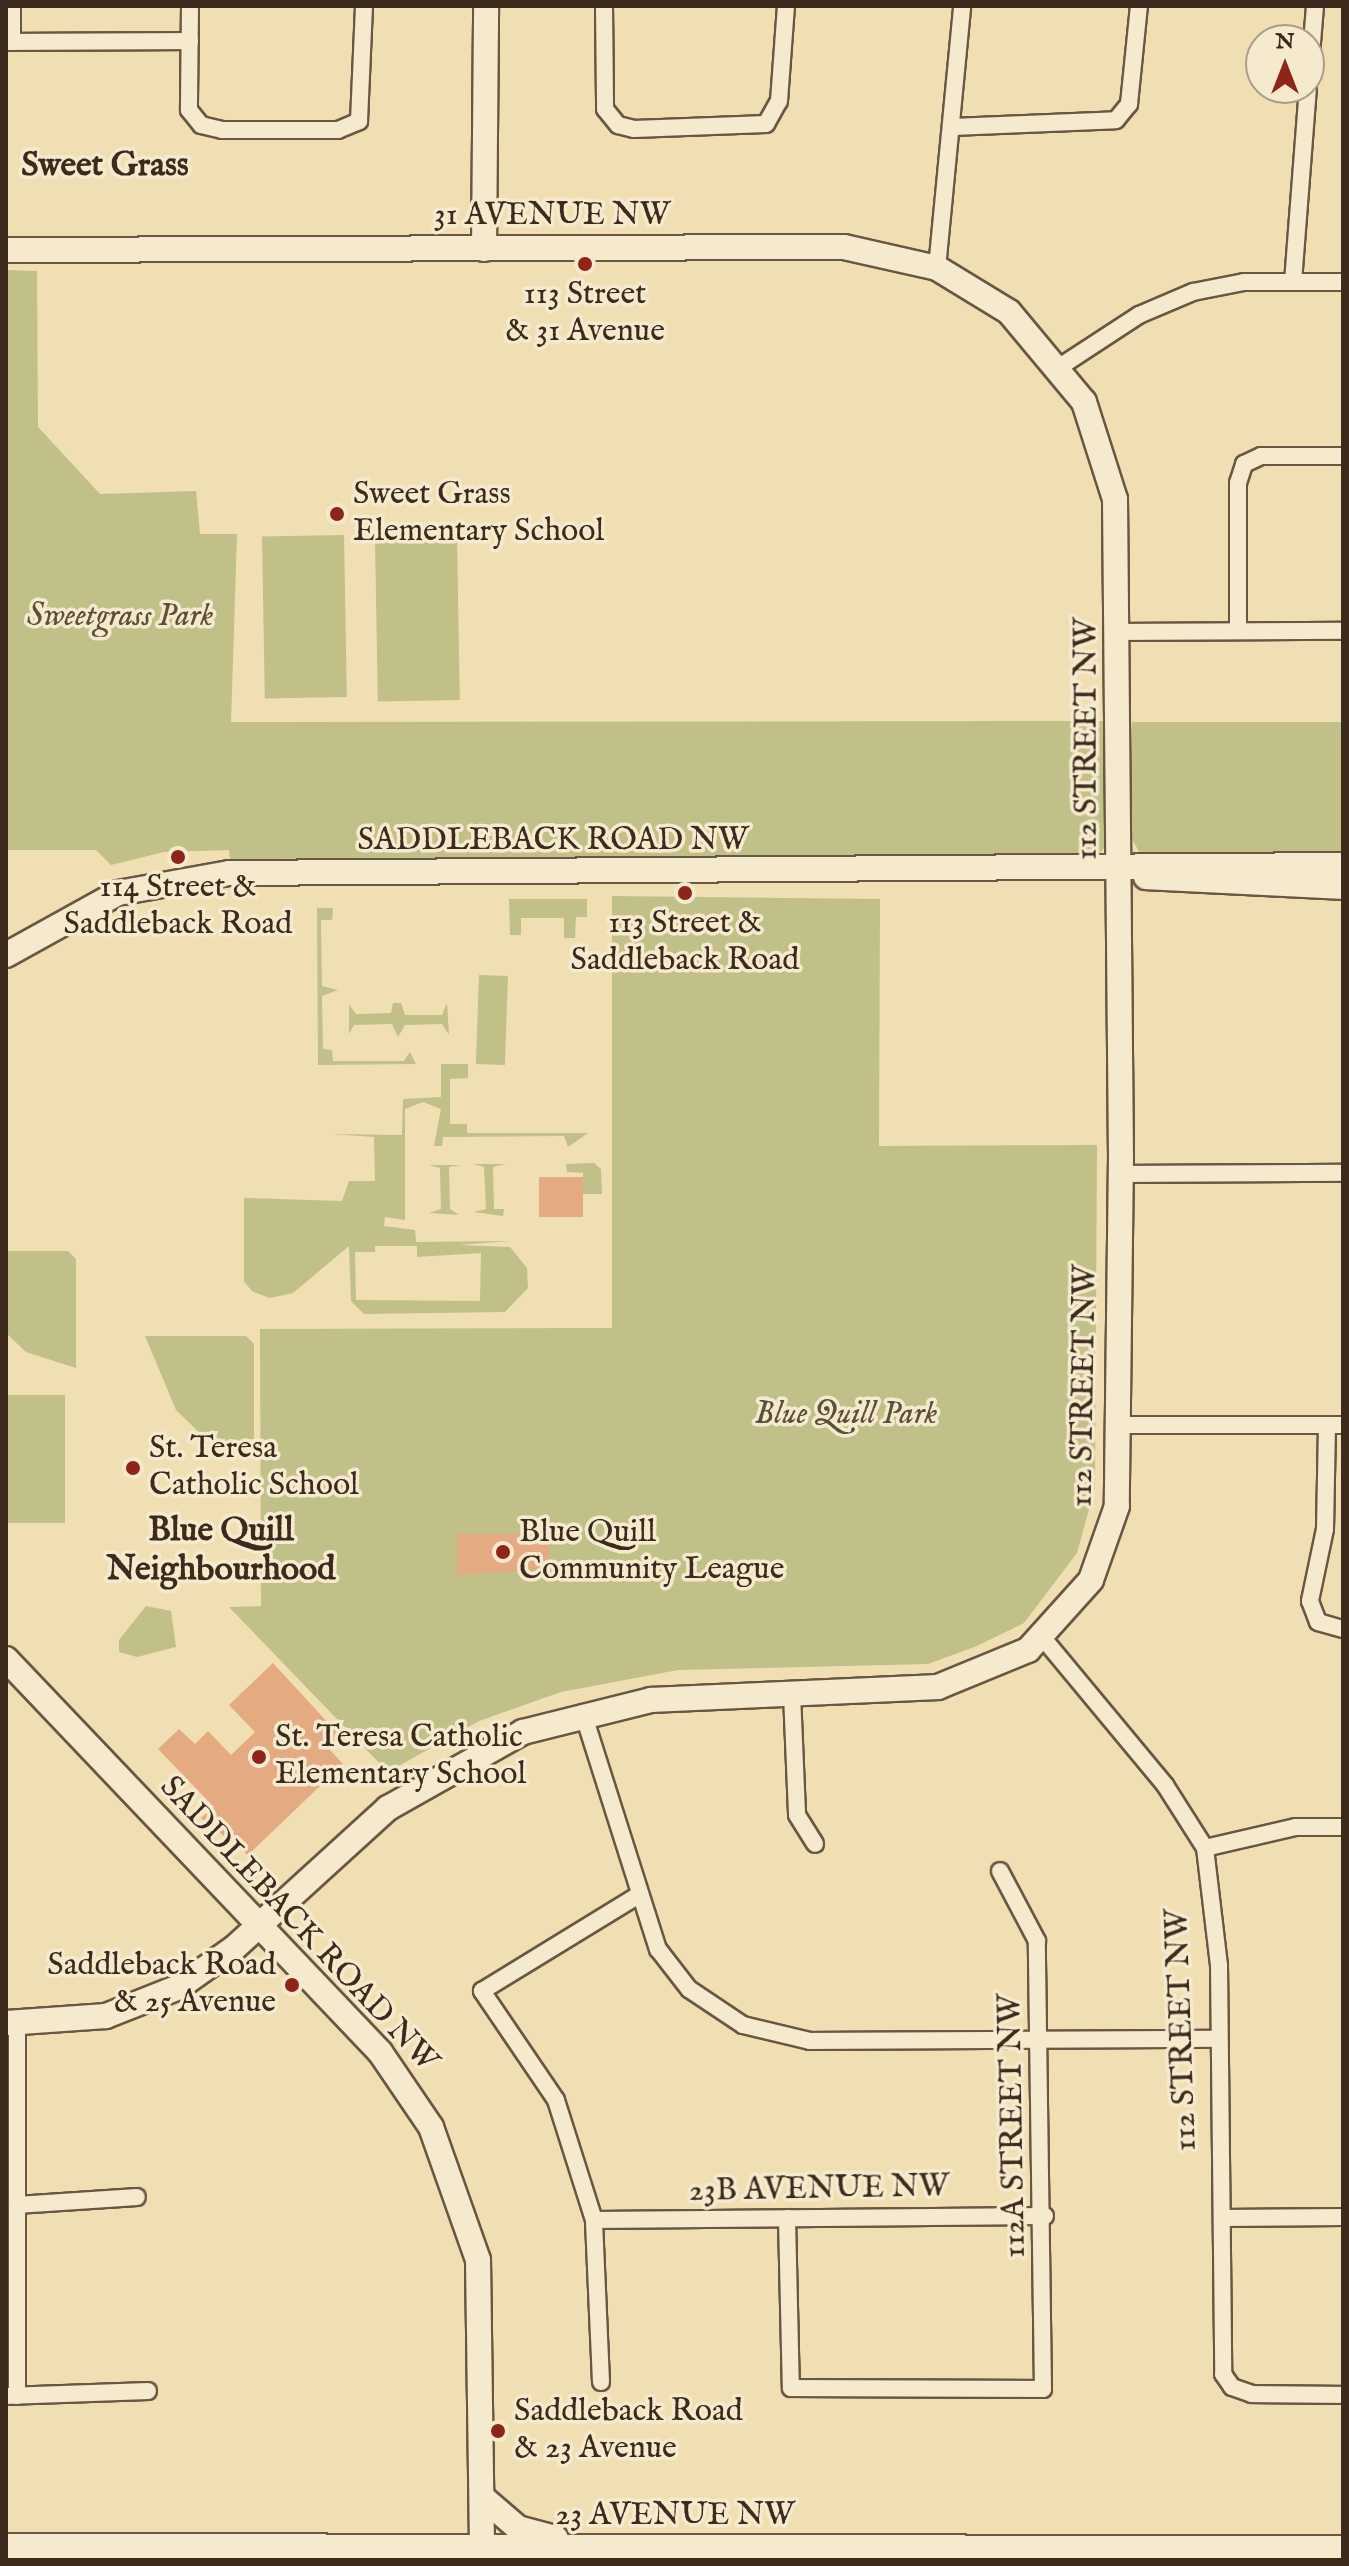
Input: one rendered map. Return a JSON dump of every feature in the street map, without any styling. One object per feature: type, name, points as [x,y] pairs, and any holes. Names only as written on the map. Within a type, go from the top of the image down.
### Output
[{"type":"street","points":[[12,6],[9,42],[190,41]]},
{"type":"street","points":[[190,6],[193,120],[222,130],[338,130],[359,121],[364,6]]},
{"type":"street","points":[[484,249],[486,6]]},
{"type":"street","points":[[604,6],[604,101],[611,120],[634,129],[722,129],[759,128],[771,119],[786,6]]},
{"type":"street","points":[[937,268],[962,6]]},
{"type":"street","points":[[952,127],[1101,123],[1121,116],[1131,94],[1139,6]]},
{"type":"street","points":[[1293,282],[1307,104]]},
{"type":"street","name":"31 AVENUE NW","points":[[6,250],[831,246],[937,268],[1003,307],[1061,366]]},
{"type":"street","points":[[1061,366],[1174,298],[1232,283],[1343,282]]},
{"type":"street","name":"112 STREET NW","points":[[1061,366],[1092,418],[1112,479],[1120,632],[1120,1425],[1119,1487],[1107,1546],[1079,1599],[1043,1638],[1165,1785],[1205,1848],[1219,1965],[1214,2039],[1222,2218],[1223,2374],[1232,2387],[1343,2395]]},
{"type":"street","points":[[1238,631],[1238,483],[1244,464],[1261,456],[1343,456]]},
{"type":"street","points":[[1120,632],[1343,631]]},
{"type":"street","name":"SADDLEBACK ROAD NW","points":[[6,955],[118,893],[202,875],[1120,871],[1343,865]]},
{"type":"street","name":"SADDLEBACK ROAD NW","points":[[1120,871],[1178,883],[1343,887]]},
{"type":"street","points":[[1121,1174],[1343,1173]]},
{"type":"street","points":[[1120,1425],[1335,1425],[1315,1618],[1343,1629]]},
{"type":"street","points":[[148,2391],[12,2396],[17,2205],[12,2023],[81,2020],[150,2001],[201,1974],[424,1783],[523,1732],[583,1713],[677,1698],[938,1687],[993,1669],[1043,1638]]},
{"type":"street","name":"SADDLEBACK ROAD NW","points":[[6,1659],[389,2063],[452,2171],[480,2285],[480,2556]]},
{"type":"street","points":[[792,1694],[797,1815],[815,1844]]},
{"type":"street","points":[[583,1713],[658,1949],[689,1989],[743,2025],[810,2041],[1214,2039]]},
{"type":"street","points":[[1205,1848],[1296,1827],[1343,1827]]},
{"type":"street","name":"112A STREET NW","points":[[787,2218],[791,2388],[1043,2389],[1043,2040],[1037,1941],[1000,1871]]},
{"type":"street","points":[[601,2382],[594,2220],[556,2100],[482,1991],[640,1894]]},
{"type":"street","points":[[17,2205],[137,2197]]},
{"type":"street","name":"23B AVENUE NW","points":[[594,2220],[1045,2216]]},
{"type":"street","points":[[1222,2218],[1343,2217]]},
{"type":"street","points":[[482,2497],[528,2532],[597,2547]]},
{"type":"street","name":"23 AVENUE NW","points":[[6,2546],[480,2556],[597,2547],[1343,2548]]},
{"type":"street","points":[[700,2560],[759,2549]]},
{"type":"green space","name":"Sweetgrass Park","points":[[6,270],[37,271],[38,427],[100,494],[196,491],[200,534],[237,534],[231,722],[1107,721],[1105,847],[1097,857],[230,859],[229,850],[164,852],[111,865],[96,850],[6,850]]},
{"type":"green space","points":[[344,535],[347,697],[265,698],[262,536]]},
{"type":"green space","points":[[457,538],[460,700],[378,701],[375,539]]},
{"type":"green space","points":[[1132,722],[1343,722],[1343,858],[1142,857],[1132,839]]},
{"type":"green space","name":"Blue Quill Park","points":[[612,896],[880,899],[879,1146],[1097,1145],[1095,1488],[1077,1553],[1024,1623],[977,1646],[928,1664],[678,1670],[561,1692],[479,1721],[388,1772],[229,1607],[261,1606],[260,1329],[612,1328]]},
{"type":"green space","points":[[509,899],[587,899],[587,917],[576,917],[575,938],[564,938],[564,918],[521,918],[521,935],[510,935]]},
{"type":"green space","points":[[317,908],[333,908],[332,920],[321,920],[322,986],[338,990],[322,996],[323,1049],[332,1050],[333,1061],[404,1061],[410,1052],[416,1064],[318,1065]]},
{"type":"green space","points":[[479,975],[508,976],[505,1065],[476,1064]]},
{"type":"green space","points":[[393,1003],[401,1003],[405,1015],[442,1015],[447,1003],[449,1035],[442,1024],[405,1025],[398,1037],[392,1024],[354,1025],[349,1034],[349,1004],[356,1014],[391,1013]]},
{"type":"green space","points":[[441,1064],[468,1064],[468,1078],[450,1079],[450,1124],[467,1124],[467,1133],[588,1133],[568,1147],[564,1136],[443,1137],[442,1146],[434,1146],[441,1109],[423,1102],[405,1109],[405,1220],[385,1217],[384,1226],[415,1230],[416,1242],[510,1241],[459,1245],[510,1247],[527,1268],[528,1288],[505,1312],[364,1314],[351,1301],[349,1246],[293,1293],[270,1298],[253,1292],[244,1282],[244,1198],[342,1201],[349,1181],[375,1181],[374,1137],[332,1134],[402,1135],[403,1099],[441,1097]],"holes":[[[375,1246],[417,1246],[417,1257],[481,1253],[480,1301],[356,1300],[355,1252],[375,1252]]]},
{"type":"green space","points":[[594,1163],[601,1169],[602,1194],[583,1194],[583,1173],[567,1172],[566,1164]]},
{"type":"green space","points":[[473,1164],[505,1164],[493,1167],[494,1209],[504,1209],[503,1216],[474,1212],[486,1209],[484,1167]]},
{"type":"green space","points":[[429,1165],[461,1165],[449,1167],[450,1209],[459,1215],[429,1213],[441,1209],[440,1168]]},
{"type":"green space","points":[[6,1251],[68,1251],[76,1259],[76,1368],[26,1352],[6,1333]]},
{"type":"green space","points":[[145,1336],[246,1336],[254,1344],[254,1453],[204,1437],[176,1410]]},
{"type":"green space","points":[[6,1395],[65,1395],[65,1523],[6,1523]]},
{"type":"green space","points":[[146,1606],[171,1611],[176,1647],[137,1657],[119,1652],[119,1640]]},
{"type":"building","points":[[539,1177],[583,1177],[583,1217],[539,1217]]},
{"type":"building","name":"Blue Quill Community League","points":[[457,1534],[550,1534],[549,1569],[457,1575]]},
{"type":"building","name":"St. Teresa Catholic Elementary School","points":[[273,1663],[342,1738],[330,1750],[343,1764],[248,1855],[201,1818],[214,1807],[158,1749],[179,1729],[195,1744],[208,1731],[231,1755],[255,1732],[229,1705]]},
{"type":"place","name":"113 Street & 31 Avenue","points":[[585,264]]},
{"type":"place","name":"Sweet Grass Elementary School","points":[[337,514]]},
{"type":"place","name":"114 Street & Saddleback Road","points":[[178,857]]},
{"type":"place","name":"113 Street & Saddleback Road","points":[[685,893]]},
{"type":"place","name":"St. Teresa Catholic School","points":[[133,1468]]},
{"type":"place","name":"Blue Quill Community League","points":[[503,1552]]},
{"type":"place","name":"St. Teresa Catholic Elementary School","points":[[259,1757]]},
{"type":"place","name":"Saddleback Road & 25 Avenue","points":[[292,1985]]},
{"type":"place","name":"Saddleback Road & 23 Avenue","points":[[498,2431]]},
{"type":"district","name":"Sweet Grass","points":[[105,166]]},
{"type":"district","name":"Blue Quill Neighbourhood","points":[[221,1550]]}]
